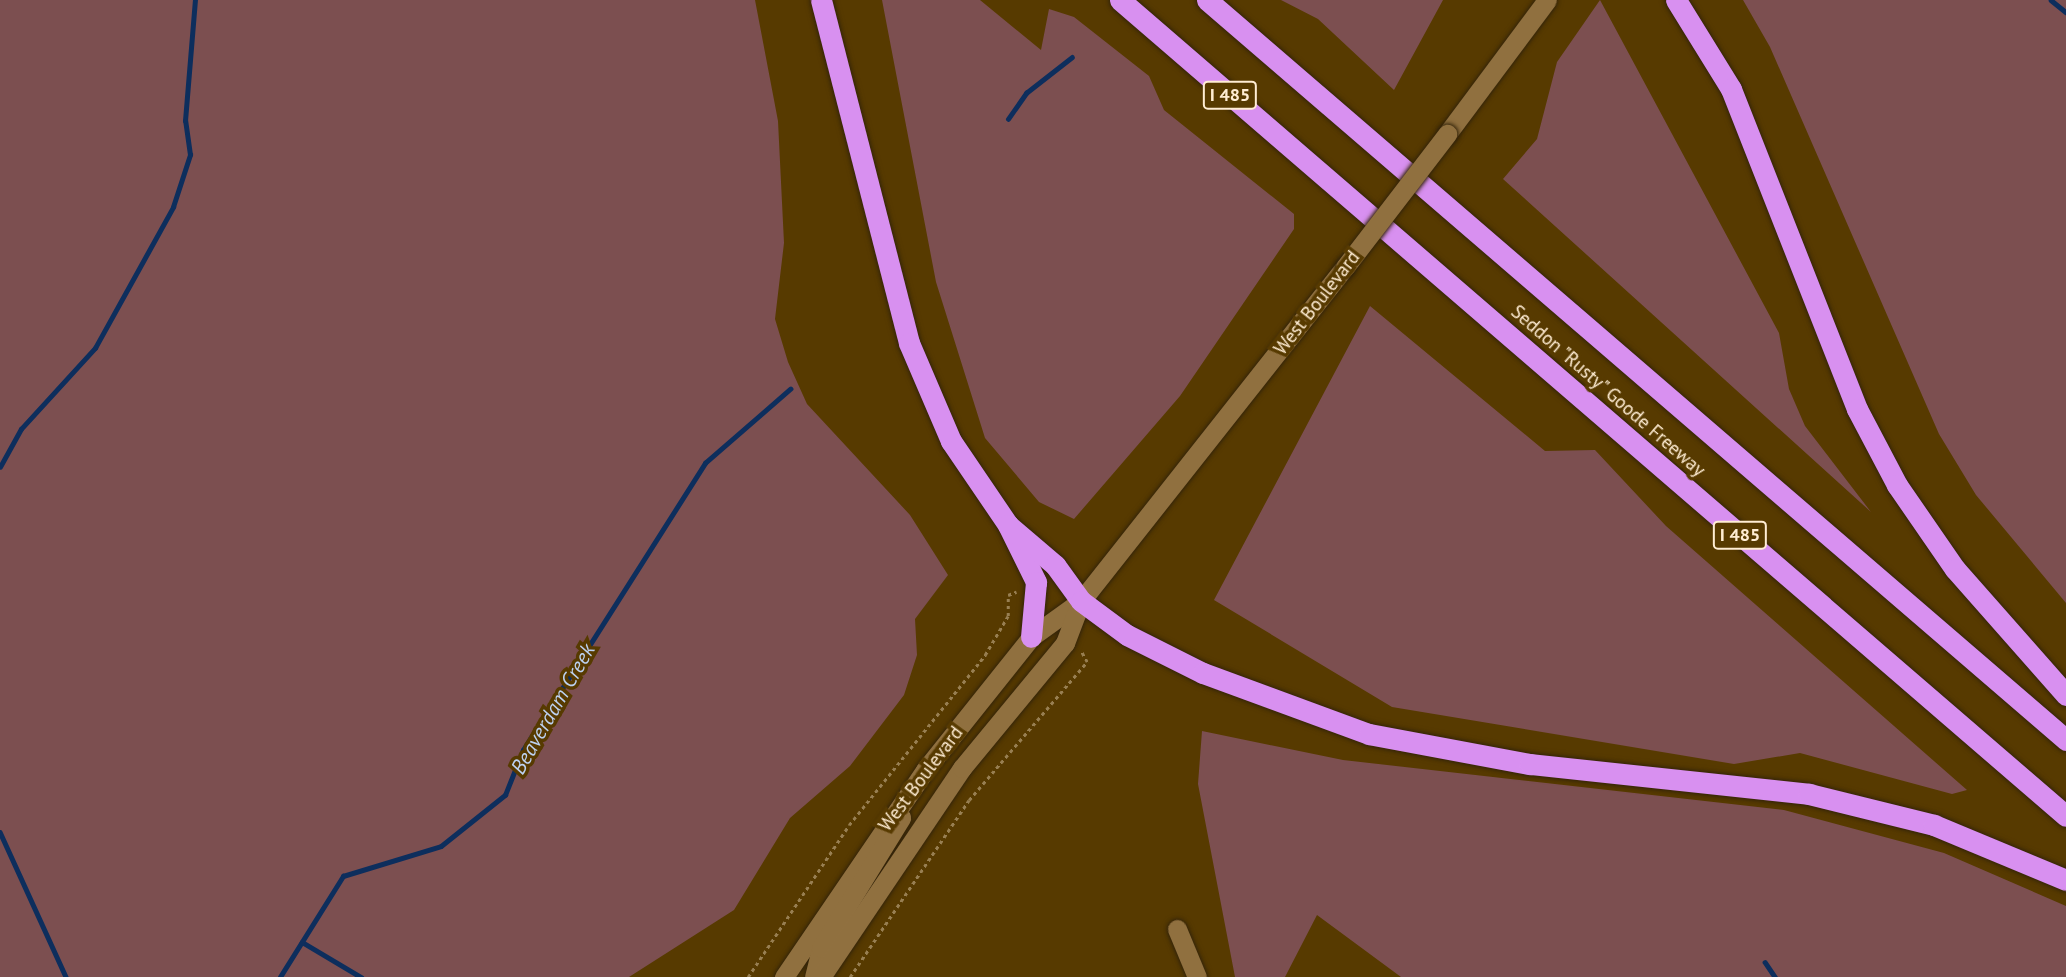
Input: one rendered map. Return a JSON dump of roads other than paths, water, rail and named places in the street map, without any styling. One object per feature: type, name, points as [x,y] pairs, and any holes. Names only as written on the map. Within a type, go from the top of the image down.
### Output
[{"type":"highway","points":[[821,0],[887,269],[926,394],[1008,525],[1036,582],[1031,637]]},
{"type":"highway","name":"Seddon \"Rusty\" Goode Freeway","points":[[1120,0],[2066,816]]},
{"type":"highway","name":"Seddon \"Rusty\" Goode Freeway","points":[[1207,0],[2066,740]]},
{"type":"highway","points":[[1676,0],[1731,89],[1857,409],[1897,485],[1955,569],[2066,695]]},
{"type":"highway","points":[[1008,525],[1055,565],[1081,601],[1127,635],[1203,673],[1369,734],[1530,764],[1810,794],[1934,825],[2066,880]]},
{"type":"street","name":"West Boulevard","points":[[792,972],[919,779],[1031,637],[1081,601],[1345,267],[1547,0]]},
{"type":"street","name":"West Boulevard","points":[[821,977],[962,768],[1065,643],[1081,601]]},
{"type":"street","points":[[814,977],[821,948],[891,842],[919,779]]},
{"type":"street","points":[[1177,929],[1197,977]]},
{"type":"waterway","points":[[0,467],[21,429],[95,348],[173,207],[190,155],[185,121],[195,0]]},
{"type":"waterway","points":[[2051,0],[2066,12]]},
{"type":"waterway","name":"Beaverdam Creek","points":[[1008,119],[1026,93],[1072,57]]},
{"type":"waterway","name":"Beaverdam Creek","points":[[280,977],[343,876],[441,846],[505,795],[523,750],[705,463],[790,389]]},
{"type":"waterway","points":[[0,832],[66,977]]},
{"type":"waterway","points":[[302,942],[361,977]]},
{"type":"waterway","points":[[1765,962],[1775,977]]}]
